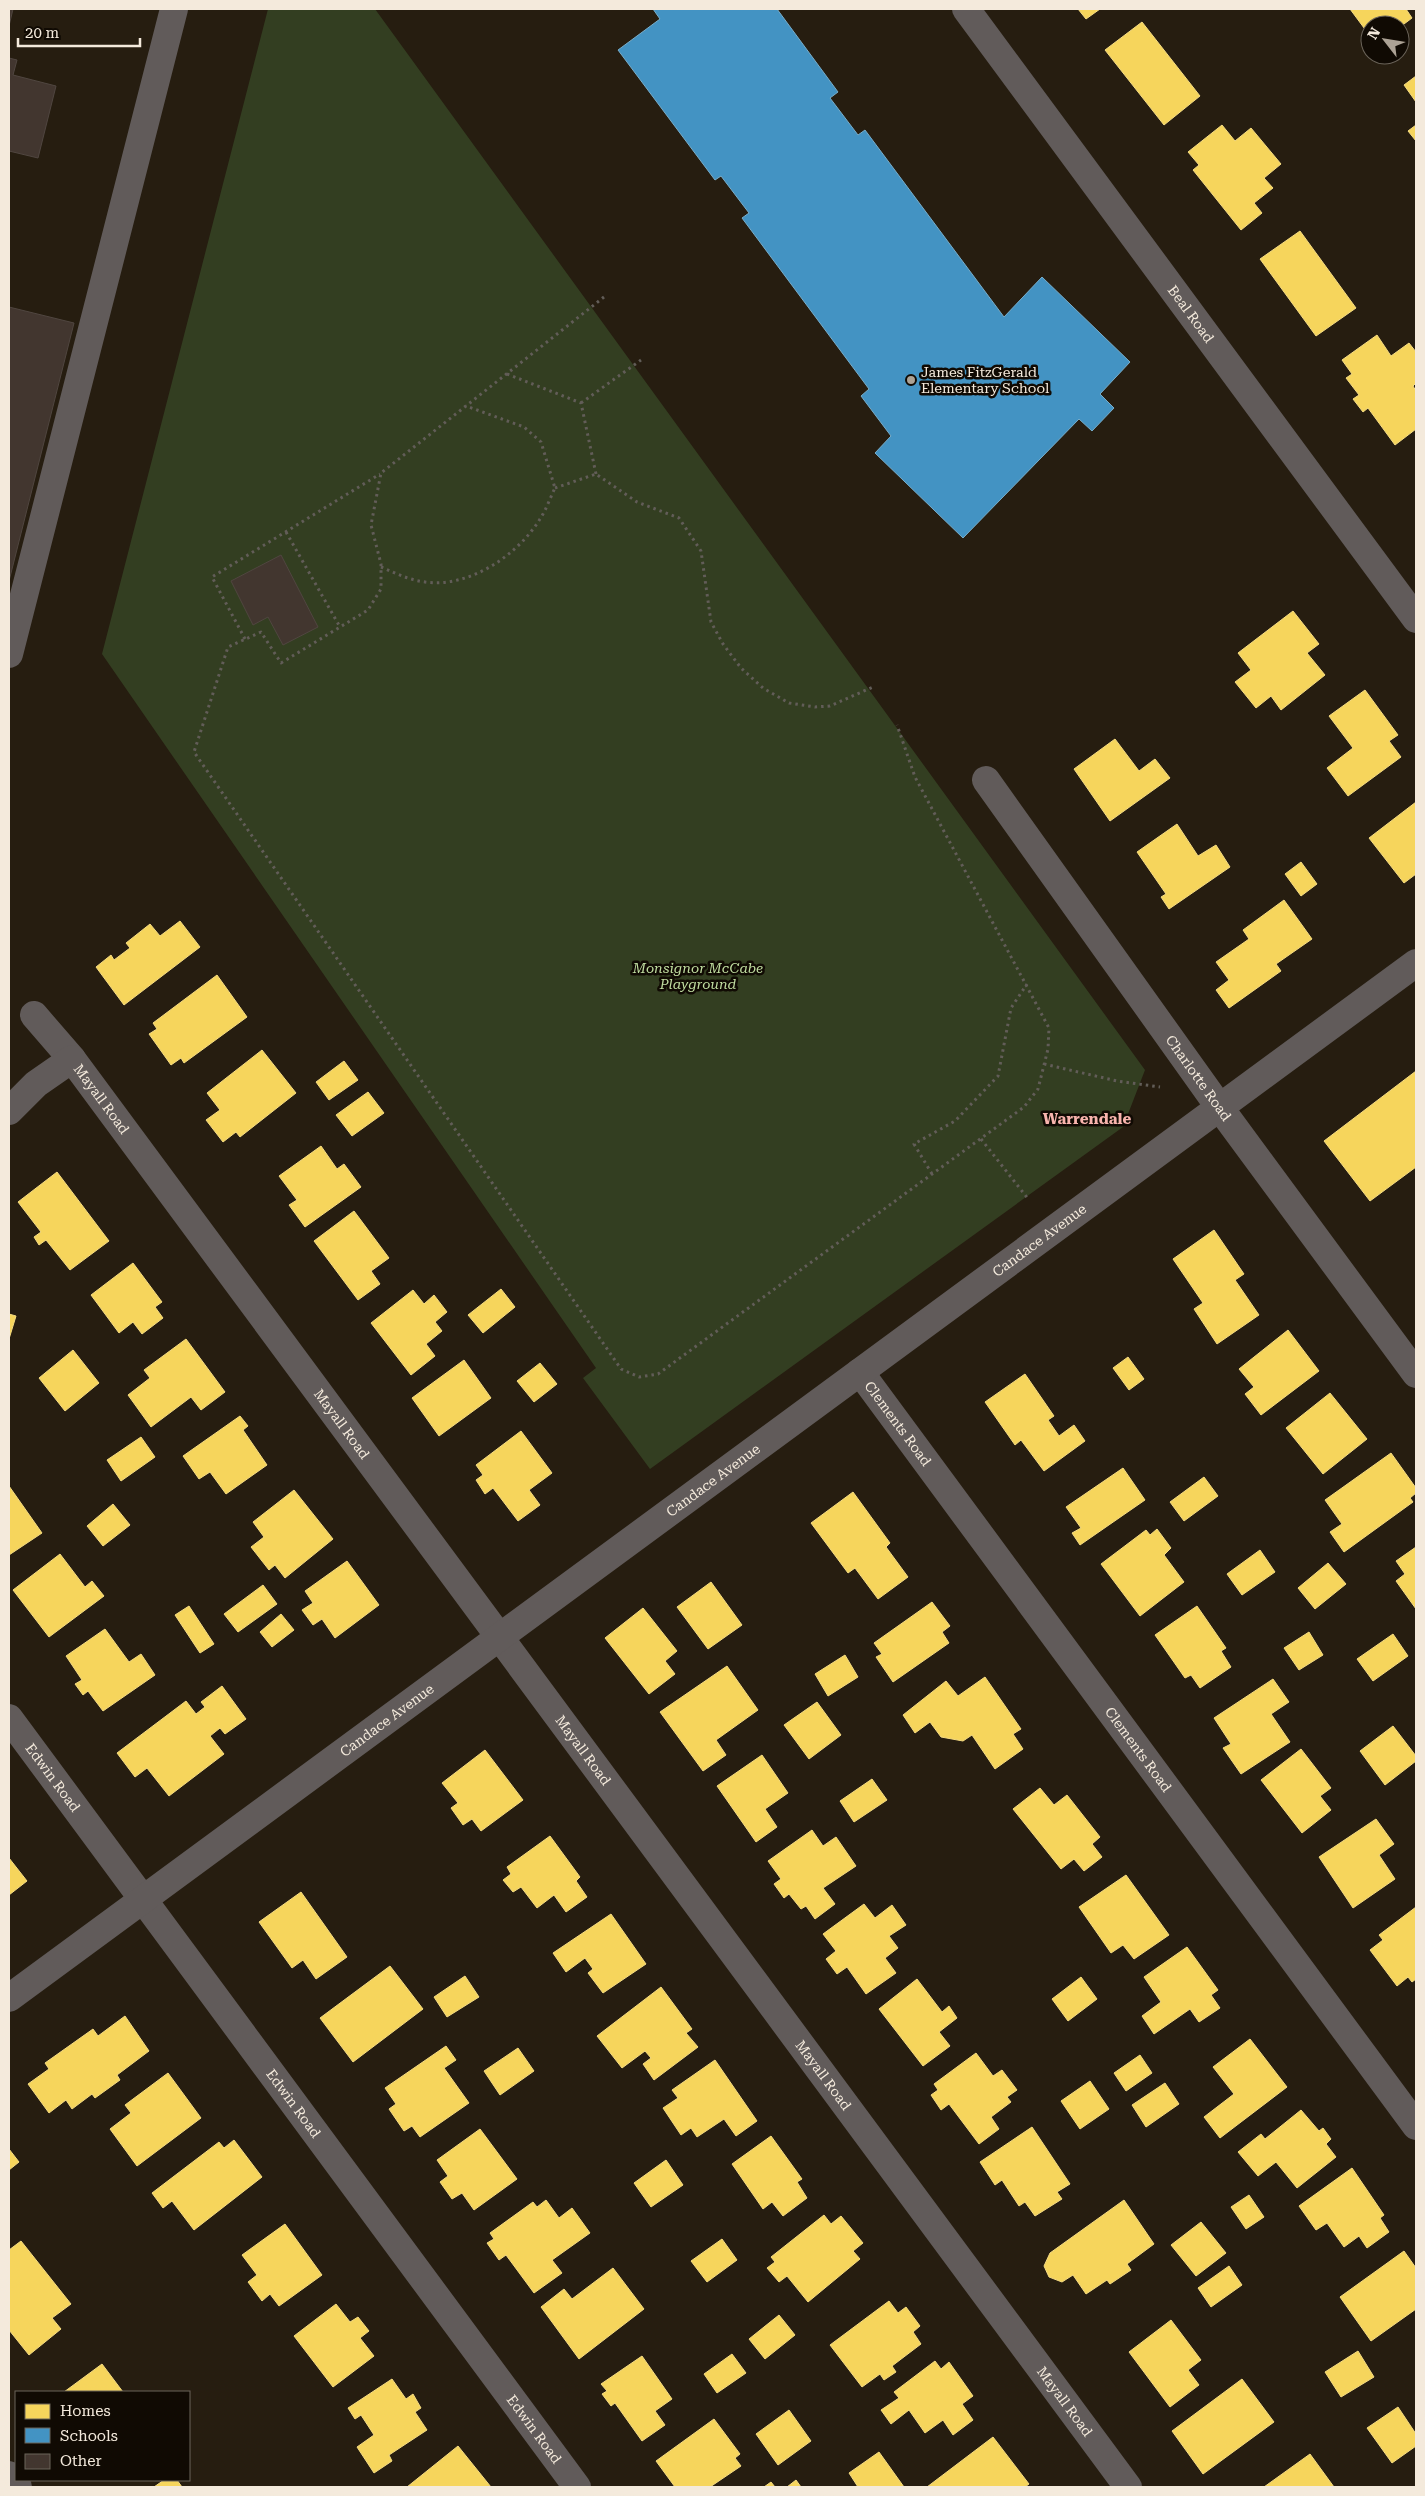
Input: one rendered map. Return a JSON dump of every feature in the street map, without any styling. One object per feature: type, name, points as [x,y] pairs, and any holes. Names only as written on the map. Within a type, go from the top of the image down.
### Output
[{"type":"street","points":[[9,654],[174,9]]},
{"type":"street","name":"Beal Road","points":[[966,9],[1416,619]]},
{"type":"street","name":"Charlotte Road","points":[[986,780],[1220,1108],[1416,1374]]},
{"type":"street","name":"Candace Avenue","points":[[9,1998],[1416,963]]},
{"type":"street","name":"Mayall Road","points":[[34,1016],[72,1059],[501,1636],[1128,2487]]},
{"type":"street","points":[[9,1111],[36,1084],[72,1059]]},
{"type":"street","name":"Clements Road","points":[[860,1372],[1416,2126]]},
{"type":"street","name":"Edwin Road","points":[[9,1718],[577,2487]]},
{"type":"street","points":[[9,2475],[18,2487]]},
{"type":"path","points":[[245,639],[212,577],[381,474],[604,297]]},
{"type":"path","points":[[581,403],[641,360]]},
{"type":"path","points":[[507,374],[581,403]]},
{"type":"path","points":[[581,403],[596,474],[637,502],[679,518],[700,551],[711,622],[722,644],[742,668],[763,688],[788,703],[815,708],[830,706],[873,687]]},
{"type":"path","points":[[381,567],[400,576],[425,582],[454,582],[477,574],[502,560],[540,520],[555,488],[541,442],[524,427],[466,406]]},
{"type":"path","points":[[381,474],[371,525],[381,567],[381,589],[368,610],[281,662],[261,632],[228,648],[194,752],[621,1369],[640,1377],[658,1374],[1024,1107],[1038,1089],[1048,1049],[1049,1028],[915,777],[897,725]]},
{"type":"path","points":[[555,488],[596,474]]},
{"type":"path","points":[[286,532],[340,627]]},
{"type":"path","points":[[932,1174],[914,1144],[955,1121],[998,1076],[1011,1008],[1027,984]]},
{"type":"path","points":[[1044,1064],[1117,1081],[1160,1087]]},
{"type":"path","points":[[981,1138],[1029,1200]]},
{"type":"green space","name":"Monsignor McCabe Playground","points":[[268,9],[375,9],[1145,1070],[1123,1127],[650,1469],[583,1378],[596,1368],[102,654]]},
{"type":"building: Homes","points":[[1078,9],[1100,9],[1086,19]]},
{"type":"building: Homes","points":[[1350,9],[1406,9],[1410,15],[1360,15],[1360,22]]},
{"type":"building: Homes","points":[[1142,22],[1200,96],[1164,125],[1105,50]]},
{"type":"building: Homes","points":[[1416,76],[1416,102],[1404,85]]},
{"type":"building: Homes","points":[[1222,125],[1235,141],[1251,128],[1281,164],[1264,178],[1273,188],[1254,203],[1262,213],[1241,230],[1193,170],[1199,165],[1188,152]]},
{"type":"building: Homes","points":[[1416,125],[1416,141],[1408,131]]},
{"type":"building: Homes","points":[[1300,231],[1356,308],[1316,336],[1260,259]]},
{"type":"building: Homes","points":[[1377,335],[1391,356],[1409,343],[1416,352],[1416,383],[1413,386],[1416,391],[1416,429],[1395,445],[1368,408],[1363,412],[1353,399],[1359,395],[1346,378],[1352,374],[1342,360]]},
{"type":"building: Homes","points":[[1293,611],[1319,644],[1307,653],[1325,675],[1281,710],[1271,696],[1256,708],[1235,682],[1251,670],[1238,653]]},
{"type":"building: Homes","points":[[1365,690],[1398,735],[1389,741],[1401,757],[1348,796],[1327,768],[1353,748],[1329,716]]},
{"type":"building: Homes","points":[[1115,739],[1139,771],[1155,759],[1170,778],[1110,821],[1074,769]]},
{"type":"building: Homes","points":[[1416,802],[1416,874],[1404,883],[1369,838]]},
{"type":"building: Homes","points":[[1177,824],[1198,856],[1216,845],[1230,867],[1169,909],[1161,897],[1166,894],[1137,852]]},
{"type":"building: Homes","points":[[1301,862],[1317,884],[1301,896],[1285,874]]},
{"type":"building: Homes","points":[[1284,900],[1312,939],[1276,964],[1281,971],[1229,1008],[1216,990],[1229,980],[1216,962],[1249,939],[1243,930]]},
{"type":"building: Homes","points":[[180,921],[200,947],[124,1005],[96,967],[111,955],[114,960],[130,948],[126,943],[150,924],[160,936]]},
{"type":"building: Homes","points":[[217,975],[247,1017],[184,1063],[181,1058],[171,1065],[149,1034],[157,1029],[153,1023]]},
{"type":"building: Homes","points":[[262,1050],[296,1093],[240,1137],[236,1132],[223,1142],[206,1120],[220,1110],[207,1093]]},
{"type":"building: Homes","points":[[344,1061],[358,1080],[329,1100],[316,1082]]},
{"type":"building: Homes","points":[[1416,1071],[1416,1167],[1370,1201],[1324,1141]]},
{"type":"building: Homes","points":[[368,1092],[384,1113],[352,1136],[336,1115]]},
{"type":"building: Homes","points":[[321,1146],[337,1169],[344,1164],[361,1187],[305,1227],[289,1205],[297,1200],[279,1176]]},
{"type":"building: Homes","points":[[57,1172],[109,1241],[70,1270],[46,1240],[39,1245],[34,1237],[41,1232],[18,1202]]},
{"type":"building: Homes","points":[[354,1211],[389,1258],[371,1271],[380,1284],[358,1300],[314,1241]]},
{"type":"building: Homes","points":[[1214,1230],[1244,1274],[1235,1280],[1259,1315],[1217,1344],[1194,1309],[1203,1303],[1173,1259]]},
{"type":"building: Homes","points":[[133,1263],[162,1302],[155,1307],[163,1318],[142,1334],[133,1322],[119,1333],[91,1295]]},
{"type":"building: Homes","points":[[501,1289],[515,1307],[483,1333],[468,1315]]},
{"type":"building: Homes","points":[[413,1290],[424,1304],[434,1295],[447,1312],[435,1322],[442,1331],[426,1344],[435,1356],[411,1375],[371,1323]]},
{"type":"building: Homes","points":[[9,1314],[16,1316],[9,1339]]},
{"type":"building: Homes","points":[[1288,1330],[1319,1371],[1261,1415],[1245,1394],[1254,1387],[1239,1369]]},
{"type":"building: Homes","points":[[186,1339],[225,1392],[201,1410],[191,1397],[151,1427],[128,1395],[150,1378],[144,1370]]},
{"type":"building: Homes","points":[[73,1350],[99,1383],[65,1411],[39,1378]]},
{"type":"building: Homes","points":[[1128,1357],[1144,1379],[1129,1390],[1113,1368]]},
{"type":"building: Homes","points":[[464,1360],[491,1398],[439,1436],[412,1398]]},
{"type":"building: Homes","points":[[540,1363],[557,1384],[534,1402],[517,1381]]},
{"type":"building: Homes","points":[[1025,1374],[1054,1416],[1048,1420],[1059,1436],[1074,1425],[1085,1441],[1044,1471],[1021,1440],[1015,1445],[985,1402]]},
{"type":"building: Homes","points":[[1330,1393],[1367,1439],[1323,1474],[1286,1428]]},
{"type":"building: Homes","points":[[240,1416],[248,1426],[243,1430],[267,1465],[226,1494],[210,1472],[199,1479],[183,1456]]},
{"type":"building: Homes","points":[[521,1431],[552,1473],[529,1490],[540,1505],[518,1521],[493,1488],[485,1494],[476,1480],[483,1475],[476,1465]]},
{"type":"building: Homes","points":[[141,1437],[155,1457],[121,1481],[107,1460]]},
{"type":"building: Homes","points":[[1391,1453],[1416,1488],[1416,1493],[1410,1498],[1413,1502],[1344,1552],[1330,1532],[1342,1524],[1325,1500]]},
{"type":"building: Homes","points":[[1123,1468],[1145,1500],[1080,1545],[1072,1533],[1081,1528],[1066,1507]]},
{"type":"building: Homes","points":[[1204,1477],[1218,1496],[1184,1521],[1170,1502]]},
{"type":"building: Homes","points":[[9,1486],[42,1533],[9,1555]]},
{"type":"building: Homes","points":[[294,1490],[333,1539],[285,1578],[275,1565],[269,1570],[251,1547],[264,1537],[253,1522]]},
{"type":"building: Homes","points":[[853,1492],[890,1543],[886,1547],[908,1577],[878,1599],[855,1568],[848,1573],[811,1523]]},
{"type":"building: Homes","points":[[113,1504],[130,1525],[103,1546],[87,1526]]},
{"type":"building: Homes","points":[[1157,1529],[1171,1548],[1164,1555],[1184,1582],[1140,1616],[1101,1564],[1146,1530],[1150,1535]]},
{"type":"building: Homes","points":[[1416,1547],[1416,1609],[1396,1581],[1405,1574],[1396,1561]]},
{"type":"building: Homes","points":[[1260,1550],[1275,1572],[1242,1595],[1227,1574]]},
{"type":"building: Homes","points":[[60,1554],[85,1587],[92,1581],[104,1596],[49,1637],[13,1590]]},
{"type":"building: Homes","points":[[347,1561],[379,1605],[335,1638],[322,1619],[313,1625],[302,1610],[313,1603],[305,1591]]},
{"type":"building: Homes","points":[[1328,1563],[1346,1584],[1315,1609],[1298,1588]]},
{"type":"building: Homes","points":[[711,1582],[742,1625],[708,1649],[677,1607]]},
{"type":"building: Homes","points":[[263,1585],[277,1604],[238,1632],[224,1614]]},
{"type":"building: Homes","points":[[932,1602],[950,1626],[942,1632],[949,1643],[893,1682],[876,1657],[882,1654],[874,1643]]},
{"type":"building: Homes","points":[[189,1606],[214,1644],[200,1653],[175,1615]]},
{"type":"building: Homes","points":[[1197,1606],[1226,1648],[1221,1651],[1231,1667],[1200,1688],[1191,1675],[1185,1678],[1155,1635]]},
{"type":"building: Homes","points":[[643,1608],[677,1651],[665,1661],[675,1674],[649,1694],[605,1638]]},
{"type":"building: Homes","points":[[281,1614],[294,1630],[272,1647],[260,1632]]},
{"type":"building: Homes","points":[[105,1629],[129,1662],[141,1654],[155,1675],[103,1711],[88,1691],[83,1695],[75,1684],[82,1680],[66,1656]]},
{"type":"building: Homes","points":[[1309,1632],[1323,1655],[1299,1670],[1284,1648]]},
{"type":"building: Homes","points":[[1393,1634],[1408,1656],[1373,1681],[1357,1659]]},
{"type":"building: Homes","points":[[845,1655],[858,1677],[828,1696],[815,1674]]},
{"type":"building: Homes","points":[[727,1666],[758,1710],[716,1740],[726,1755],[703,1771],[660,1712]]},
{"type":"building: Homes","points":[[985,1677],[1021,1729],[1013,1734],[1023,1749],[995,1769],[972,1735],[963,1741],[941,1737],[930,1722],[915,1733],[903,1715],[946,1681],[958,1696]]},
{"type":"building: Homes","points":[[1273,1679],[1289,1702],[1271,1714],[1290,1742],[1241,1774],[1223,1748],[1231,1744],[1214,1718]]},
{"type":"building: Homes","points":[[222,1686],[246,1719],[225,1734],[220,1728],[210,1736],[224,1754],[169,1796],[147,1768],[135,1777],[117,1753],[186,1701],[196,1714],[205,1707],[201,1702]]},
{"type":"building: Homes","points":[[817,1702],[841,1735],[809,1759],[784,1725]]},
{"type":"building: Homes","points":[[1393,1726],[1416,1756],[1416,1761],[1385,1785],[1360,1751]]},
{"type":"building: Homes","points":[[1301,1749],[1331,1788],[1320,1796],[1331,1810],[1302,1833],[1261,1780]]},
{"type":"building: Homes","points":[[485,1750],[523,1800],[481,1831],[472,1819],[463,1825],[451,1808],[458,1803],[442,1783]]},
{"type":"building: Homes","points":[[762,1755],[788,1793],[765,1809],[777,1827],[756,1842],[717,1786]]},
{"type":"building: Homes","points":[[872,1779],[887,1800],[854,1822],[840,1801]]},
{"type":"building: Homes","points":[[1040,1788],[1054,1805],[1067,1795],[1100,1837],[1092,1844],[1102,1857],[1084,1871],[1074,1859],[1061,1869],[1013,1809]]},
{"type":"building: Homes","points":[[1376,1819],[1394,1844],[1379,1855],[1395,1879],[1353,1908],[1319,1857]]},
{"type":"building: Homes","points":[[812,1830],[823,1846],[836,1837],[856,1866],[823,1888],[835,1904],[815,1919],[806,1906],[801,1909],[789,1894],[784,1898],[774,1884],[781,1879],[768,1861]]},
{"type":"building: Homes","points":[[550,1836],[580,1877],[576,1881],[587,1897],[566,1912],[554,1895],[537,1908],[521,1887],[513,1892],[503,1880],[511,1874],[507,1867]]},
{"type":"building: Homes","points":[[9,1858],[27,1881],[9,1895]]},
{"type":"building: Homes","points":[[1126,1875],[1169,1935],[1134,1959],[1123,1945],[1111,1953],[1079,1907]]},
{"type":"building: Homes","points":[[301,1892],[347,1957],[316,1979],[303,1960],[292,1968],[259,1922]]},
{"type":"building: Homes","points":[[864,1904],[875,1918],[892,1905],[906,1925],[889,1936],[898,1948],[885,1958],[896,1973],[866,1994],[847,1967],[837,1974],[826,1959],[836,1951],[823,1934]]},
{"type":"building: Homes","points":[[1416,1907],[1416,1979],[1412,1982],[1408,1977],[1397,1986],[1370,1950],[1383,1940],[1379,1935]]},
{"type":"building: Homes","points":[[611,1914],[646,1964],[603,1993],[588,1973],[593,1969],[585,1958],[566,1972],[553,1953]]},
{"type":"building: Homes","points":[[1187,1947],[1218,1990],[1211,1995],[1220,2008],[1199,2022],[1190,2009],[1154,2034],[1142,2016],[1161,2002],[1144,1977]]},
{"type":"building: Homes","points":[[390,1966],[423,2009],[353,2062],[320,2018]]},
{"type":"building: Homes","points":[[465,1976],[479,1997],[447,2017],[434,1997]]},
{"type":"building: Homes","points":[[1081,1977],[1097,1999],[1068,2021],[1052,1999]]},
{"type":"building: Homes","points":[[917,1979],[942,2012],[949,2006],[957,2018],[939,2032],[950,2046],[923,2066],[879,2009]]},
{"type":"building: Homes","points":[[661,1987],[692,2029],[686,2033],[698,2047],[654,2080],[643,2064],[651,2058],[645,2051],[622,2068],[597,2036]]},
{"type":"building: Homes","points":[[125,2016],[149,2051],[117,2075],[120,2080],[95,2098],[92,2094],[72,2109],[66,2100],[49,2113],[28,2084],[49,2069],[45,2063],[93,2029],[98,2036]]},
{"type":"building: Homes","points":[[1250,2039],[1287,2087],[1220,2138],[1204,2117],[1234,2094],[1213,2067]]},
{"type":"building: Homes","points":[[446,2046],[456,2060],[444,2068],[469,2103],[420,2137],[412,2126],[404,2131],[389,2109],[396,2104],[385,2088]]},
{"type":"building: Homes","points":[[518,2048],[534,2071],[500,2095],[484,2071]]},
{"type":"building: Homes","points":[[976,2053],[993,2076],[1002,2070],[1017,2090],[1007,2097],[1011,2102],[991,2117],[999,2129],[979,2144],[949,2104],[941,2110],[931,2095],[938,2090],[934,2084]]},
{"type":"building: Homes","points":[[1140,2055],[1152,2073],[1126,2091],[1114,2073]]},
{"type":"building: Homes","points":[[715,2060],[757,2121],[736,2136],[724,2119],[697,2137],[691,2128],[681,2135],[663,2108],[678,2098],[672,2090]]},
{"type":"building: Homes","points":[[168,2073],[201,2118],[137,2166],[110,2129],[131,2113],[125,2105]]},
{"type":"building: Homes","points":[[1090,2081],[1109,2109],[1080,2129],[1061,2101]]},
{"type":"building: Homes","points":[[1165,2083],[1179,2104],[1146,2127],[1132,2105]]},
{"type":"building: Homes","points":[[1301,2110],[1319,2131],[1323,2128],[1331,2139],[1326,2144],[1336,2157],[1297,2188],[1276,2162],[1258,2176],[1238,2152],[1261,2134],[1265,2139]]},
{"type":"building: Homes","points":[[1032,2127],[1070,2184],[1057,2192],[1062,2199],[1035,2216],[1025,2202],[1019,2206],[1002,2180],[995,2185],[980,2162]]},
{"type":"building: Homes","points":[[480,2129],[517,2179],[474,2210],[462,2193],[452,2199],[440,2182],[448,2176],[437,2160]]},
{"type":"building: Homes","points":[[771,2136],[802,2179],[797,2182],[807,2198],[783,2216],[772,2202],[763,2209],[732,2164]]},
{"type":"building: Homes","points":[[234,2140],[262,2177],[194,2230],[172,2201],[163,2208],[152,2193],[219,2142],[224,2148]]},
{"type":"building: Homes","points":[[9,2149],[19,2162],[9,2170]]},
{"type":"building: Homes","points":[[666,2160],[683,2185],[651,2207],[634,2183]]},
{"type":"building: Homes","points":[[1352,2168],[1384,2215],[1380,2218],[1389,2232],[1367,2248],[1359,2236],[1344,2247],[1327,2223],[1316,2230],[1299,2206]]},
{"type":"building: Homes","points":[[1249,2195],[1264,2217],[1246,2229],[1231,2207]]},
{"type":"building: Homes","points":[[546,2200],[559,2218],[572,2208],[590,2233],[552,2260],[562,2273],[534,2293],[506,2255],[499,2260],[487,2243],[494,2239],[490,2233],[533,2202],[537,2207]]},
{"type":"building: Homes","points":[[1124,2200],[1154,2244],[1127,2264],[1131,2270],[1110,2284],[1107,2280],[1086,2294],[1073,2275],[1062,2282],[1049,2277],[1044,2266],[1050,2253]]},
{"type":"building: Homes","points":[[824,2215],[831,2224],[841,2216],[863,2243],[853,2251],[860,2259],[808,2302],[787,2276],[779,2282],[767,2268],[775,2262],[771,2257]]},
{"type":"building: Homes","points":[[1201,2222],[1226,2253],[1196,2276],[1171,2245]]},
{"type":"building: Homes","points":[[285,2224],[322,2275],[279,2306],[270,2294],[262,2301],[248,2282],[257,2275],[242,2255]]},
{"type":"building: Homes","points":[[722,2239],[737,2260],[707,2282],[691,2261]]},
{"type":"building: Homes","points":[[21,2241],[71,2304],[52,2318],[61,2329],[29,2355],[9,2330],[9,2250]]},
{"type":"building: Homes","points":[[1404,2251],[1416,2268],[1416,2309],[1371,2341],[1340,2297]]},
{"type":"building: Homes","points":[[1229,2266],[1242,2285],[1211,2307],[1198,2288]]},
{"type":"building: Homes","points":[[613,2268],[644,2309],[579,2359],[541,2307],[564,2289],[572,2299]]},
{"type":"building: Homes","points":[[889,2301],[898,2313],[906,2307],[920,2326],[913,2332],[921,2344],[892,2366],[896,2372],[884,2380],[880,2374],[862,2387],[830,2345]]},
{"type":"building: Homes","points":[[336,2304],[350,2322],[358,2317],[369,2331],[360,2338],[374,2356],[333,2387],[294,2336]]},
{"type":"building: Homes","points":[[779,2315],[795,2335],[765,2359],[749,2339]]},
{"type":"building: Homes","points":[[1171,2320],[1201,2360],[1188,2370],[1199,2385],[1170,2407],[1129,2352]]},
{"type":"building: Homes","points":[[1358,2351],[1374,2377],[1341,2397],[1325,2372]]},
{"type":"building: Homes","points":[[732,2354],[746,2373],[717,2393],[704,2374]]},
{"type":"building: Homes","points":[[642,2356],[672,2399],[655,2411],[665,2425],[642,2441],[615,2403],[611,2406],[602,2394],[607,2391],[601,2384]]},
{"type":"building: Homes","points":[[935,2361],[941,2369],[949,2362],[973,2396],[962,2404],[973,2420],[953,2435],[943,2420],[925,2433],[909,2410],[891,2424],[881,2410],[899,2398],[894,2392]]},
{"type":"building: Homes","points":[[102,2364],[122,2391],[65,2391]]},
{"type":"building: Homes","points":[[392,2379],[406,2399],[413,2394],[421,2408],[415,2412],[427,2430],[389,2455],[392,2461],[374,2473],[357,2447],[374,2435],[361,2415],[355,2419],[348,2408]]},
{"type":"building: Homes","points":[[1242,2379],[1274,2422],[1203,2474],[1172,2431]]},
{"type":"building: Homes","points":[[1398,2407],[1416,2434],[1416,2446],[1392,2463],[1367,2428]]},
{"type":"building: Homes","points":[[789,2410],[811,2441],[778,2465],[756,2434]]},
{"type":"building: Homes","points":[[714,2419],[740,2454],[735,2458],[741,2466],[710,2487],[675,2487],[656,2461]]},
{"type":"building: Homes","points":[[993,2437],[1029,2484],[1025,2487],[927,2487]]},
{"type":"building: Homes","points":[[458,2446],[491,2487],[407,2487]]},
{"type":"building: Homes","points":[[879,2452],[904,2487],[858,2487],[849,2473]]},
{"type":"building: Homes","points":[[1310,2454],[1334,2487],[1264,2487]]},
{"type":"building: Homes","points":[[796,2480],[801,2487],[787,2487]]},
{"type":"building: Homes","points":[[163,2481],[178,2481],[182,2487],[154,2487]]},
{"type":"building: Homes","points":[[771,2482],[775,2487],[764,2487]]},
{"type":"building: Schools","points":[[653,9],[777,9],[838,92],[830,98],[858,135],[865,130],[1004,317],[1042,277],[1130,362],[1100,394],[1114,408],[1092,431],[1079,419],[963,538],[875,453],[891,436],[861,396],[869,389],[742,218],[749,213],[721,176],[715,180],[618,50],[660,19]]},
{"type":"building: Other","points":[[9,9],[13,9],[9,26]]},
{"type":"building: Other","points":[[9,58],[17,60],[13,75],[56,86],[38,158],[9,151]]},
{"type":"building: Other","points":[[9,307],[74,323],[9,581]]},
{"type":"building: Other","points":[[281,555],[318,627],[283,645],[268,617],[253,625],[231,581]]},
{"type":"place","name":"James FitzGerald Elementary School","points":[[911,380]]},
{"type":"district","name":"Warrendale","points":[[1087,1119]]}]
